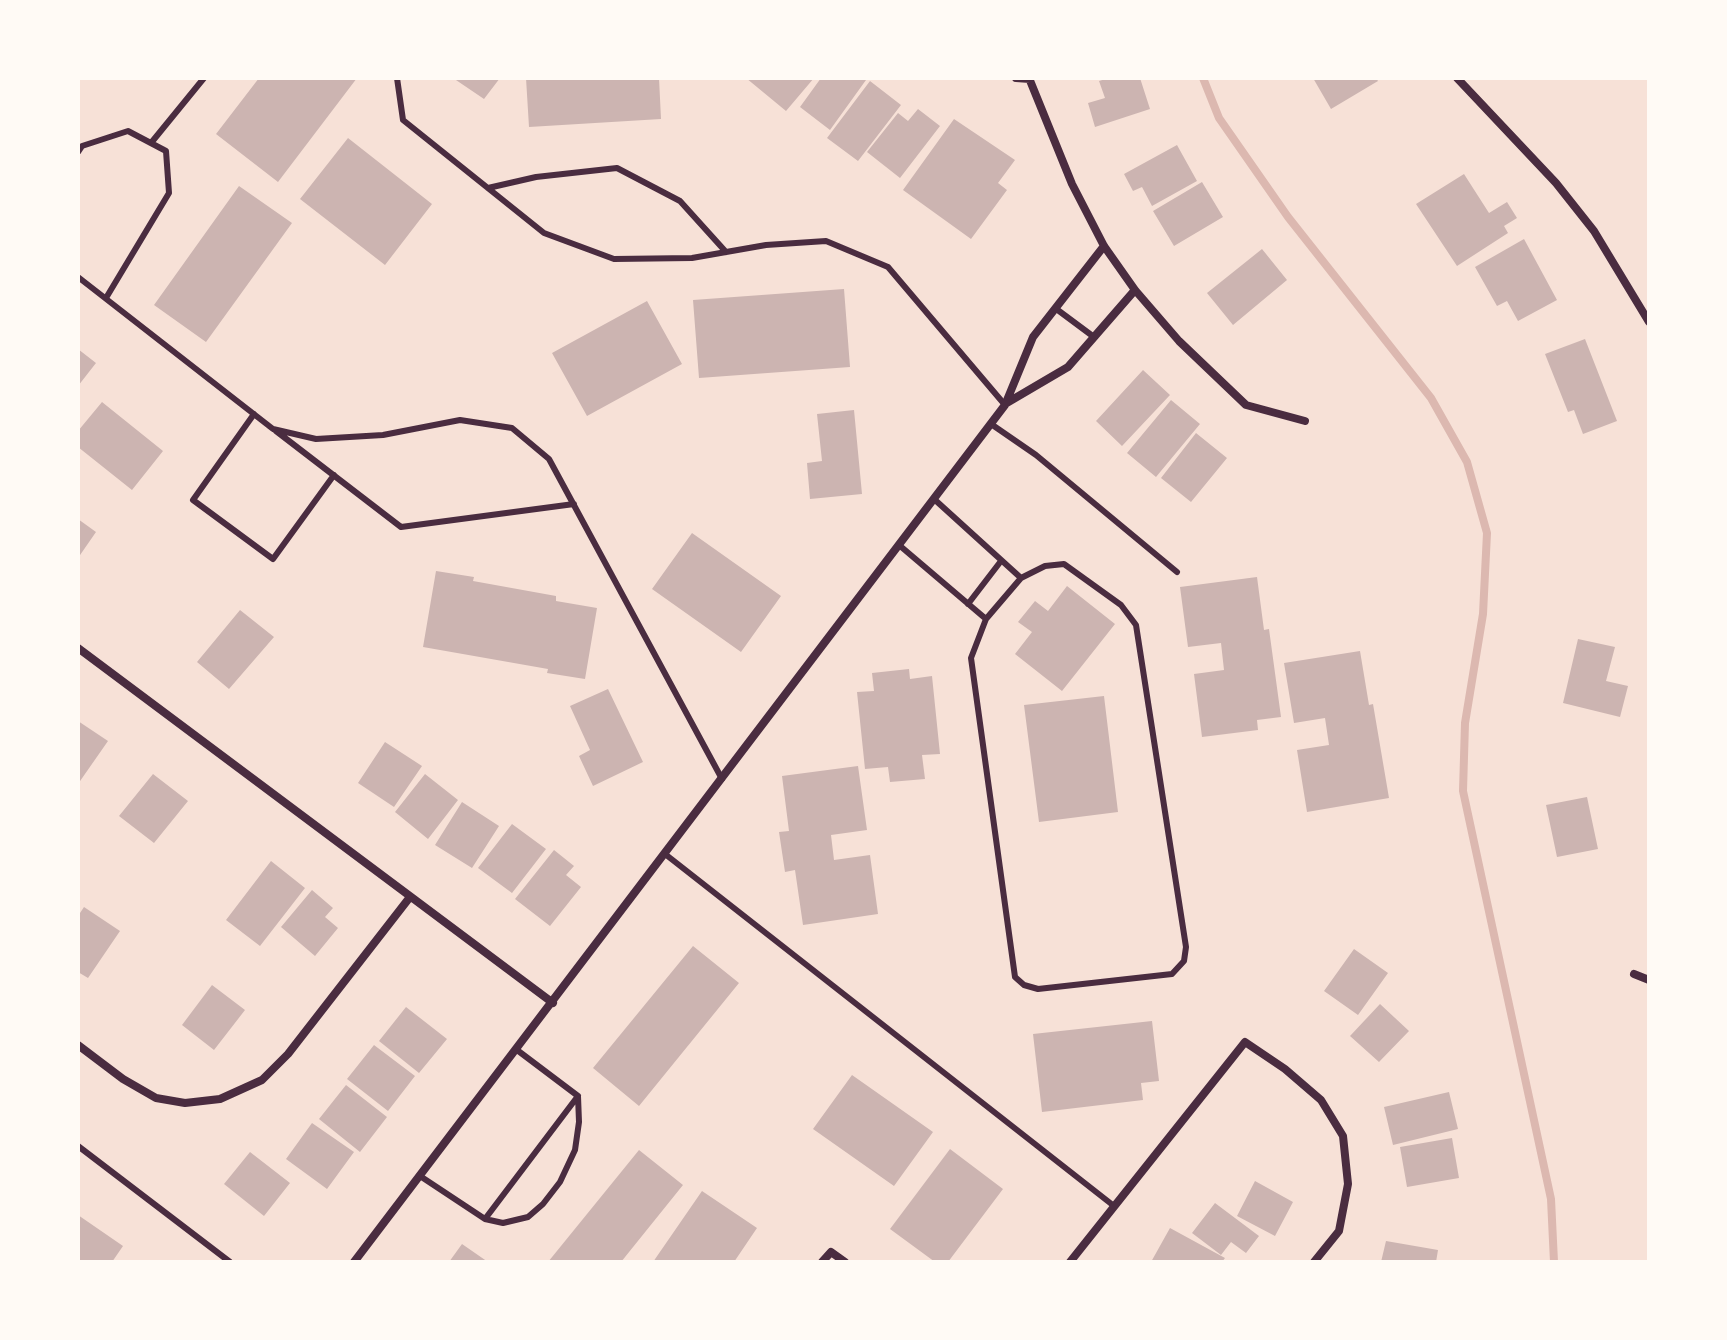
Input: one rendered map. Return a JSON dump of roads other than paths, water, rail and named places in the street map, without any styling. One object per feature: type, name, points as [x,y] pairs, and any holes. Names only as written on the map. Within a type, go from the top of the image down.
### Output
[{"type":"street","points":[[1016,78],[1030,79],[1072,184],[1104,246],[1135,290],[1179,341],[1246,405],[1305,421]]},
{"type":"street","points":[[1457,78],[1556,183],[1594,231],[1645,307],[1649,322]]},
{"type":"street","points":[[354,1262],[991,424],[1005,405],[1033,337],[1104,246]]},
{"type":"street","points":[[1005,405],[1068,367],[1135,290]]},
{"type":"street","points":[[78,648],[553,1003]]},
{"type":"street","points":[[78,1045],[123,1079],[156,1098],[185,1103],[220,1099],[234,1093],[262,1080],[288,1054],[410,897]]},
{"type":"street","points":[[1634,974],[1649,980]]},
{"type":"street","points":[[1070,1262],[1245,1042],[1285,1069],[1321,1100],[1343,1136],[1348,1184],[1339,1231],[1314,1262]]},
{"type":"street","points":[[822,1262],[831,1252],[845,1262]]},
{"type":"lane","points":[[190,78],[198,85]]},
{"type":"lane","points":[[151,143],[204,78]]},
{"type":"lane","points":[[397,78],[403,120],[544,233],[614,259],[692,258],[766,245],[826,241],[888,267],[1005,405]]},
{"type":"lane","points":[[78,152],[82,146],[128,131],[166,151],[169,193],[106,298]]},
{"type":"lane","points":[[488,188],[536,177],[617,168],[680,201],[726,252]]},
{"type":"lane","points":[[78,277],[401,527],[574,504]]},
{"type":"lane","points":[[1055,308],[1094,337]]},
{"type":"lane","points":[[254,414],[193,500],[273,559],[334,475]]},
{"type":"lane","points":[[273,429],[316,439],[383,435],[460,420],[512,428],[549,459],[722,779]]},
{"type":"lane","points":[[991,424],[1036,455],[1177,572]]},
{"type":"lane","points":[[934,499],[1021,578]]},
{"type":"lane","points":[[899,545],[986,619]]},
{"type":"lane","points":[[968,604],[1001,561]]},
{"type":"lane","points":[[1064,564],[1121,605],[1136,625],[1186,947],[1184,961],[1172,974],[1038,989],[1024,985],[1015,977],[971,658],[986,619],[1021,578],[1045,566],[1064,564]]},
{"type":"lane","points":[[665,854],[1114,1206]]},
{"type":"lane","points":[[517,1050],[578,1096]]},
{"type":"lane","points":[[485,1219],[578,1096]]},
{"type":"lane","points":[[420,1176],[485,1219],[503,1223],[528,1217],[560,1182],[575,1150],[579,1122],[578,1096]]},
{"type":"lane","points":[[78,1146],[230,1262]]},
{"type":"waterway","points":[[1203,78],[1219,118],[1288,217],[1431,398],[1467,462],[1487,533],[1483,614],[1465,723],[1463,791],[1551,1199],[1554,1262]]}]
